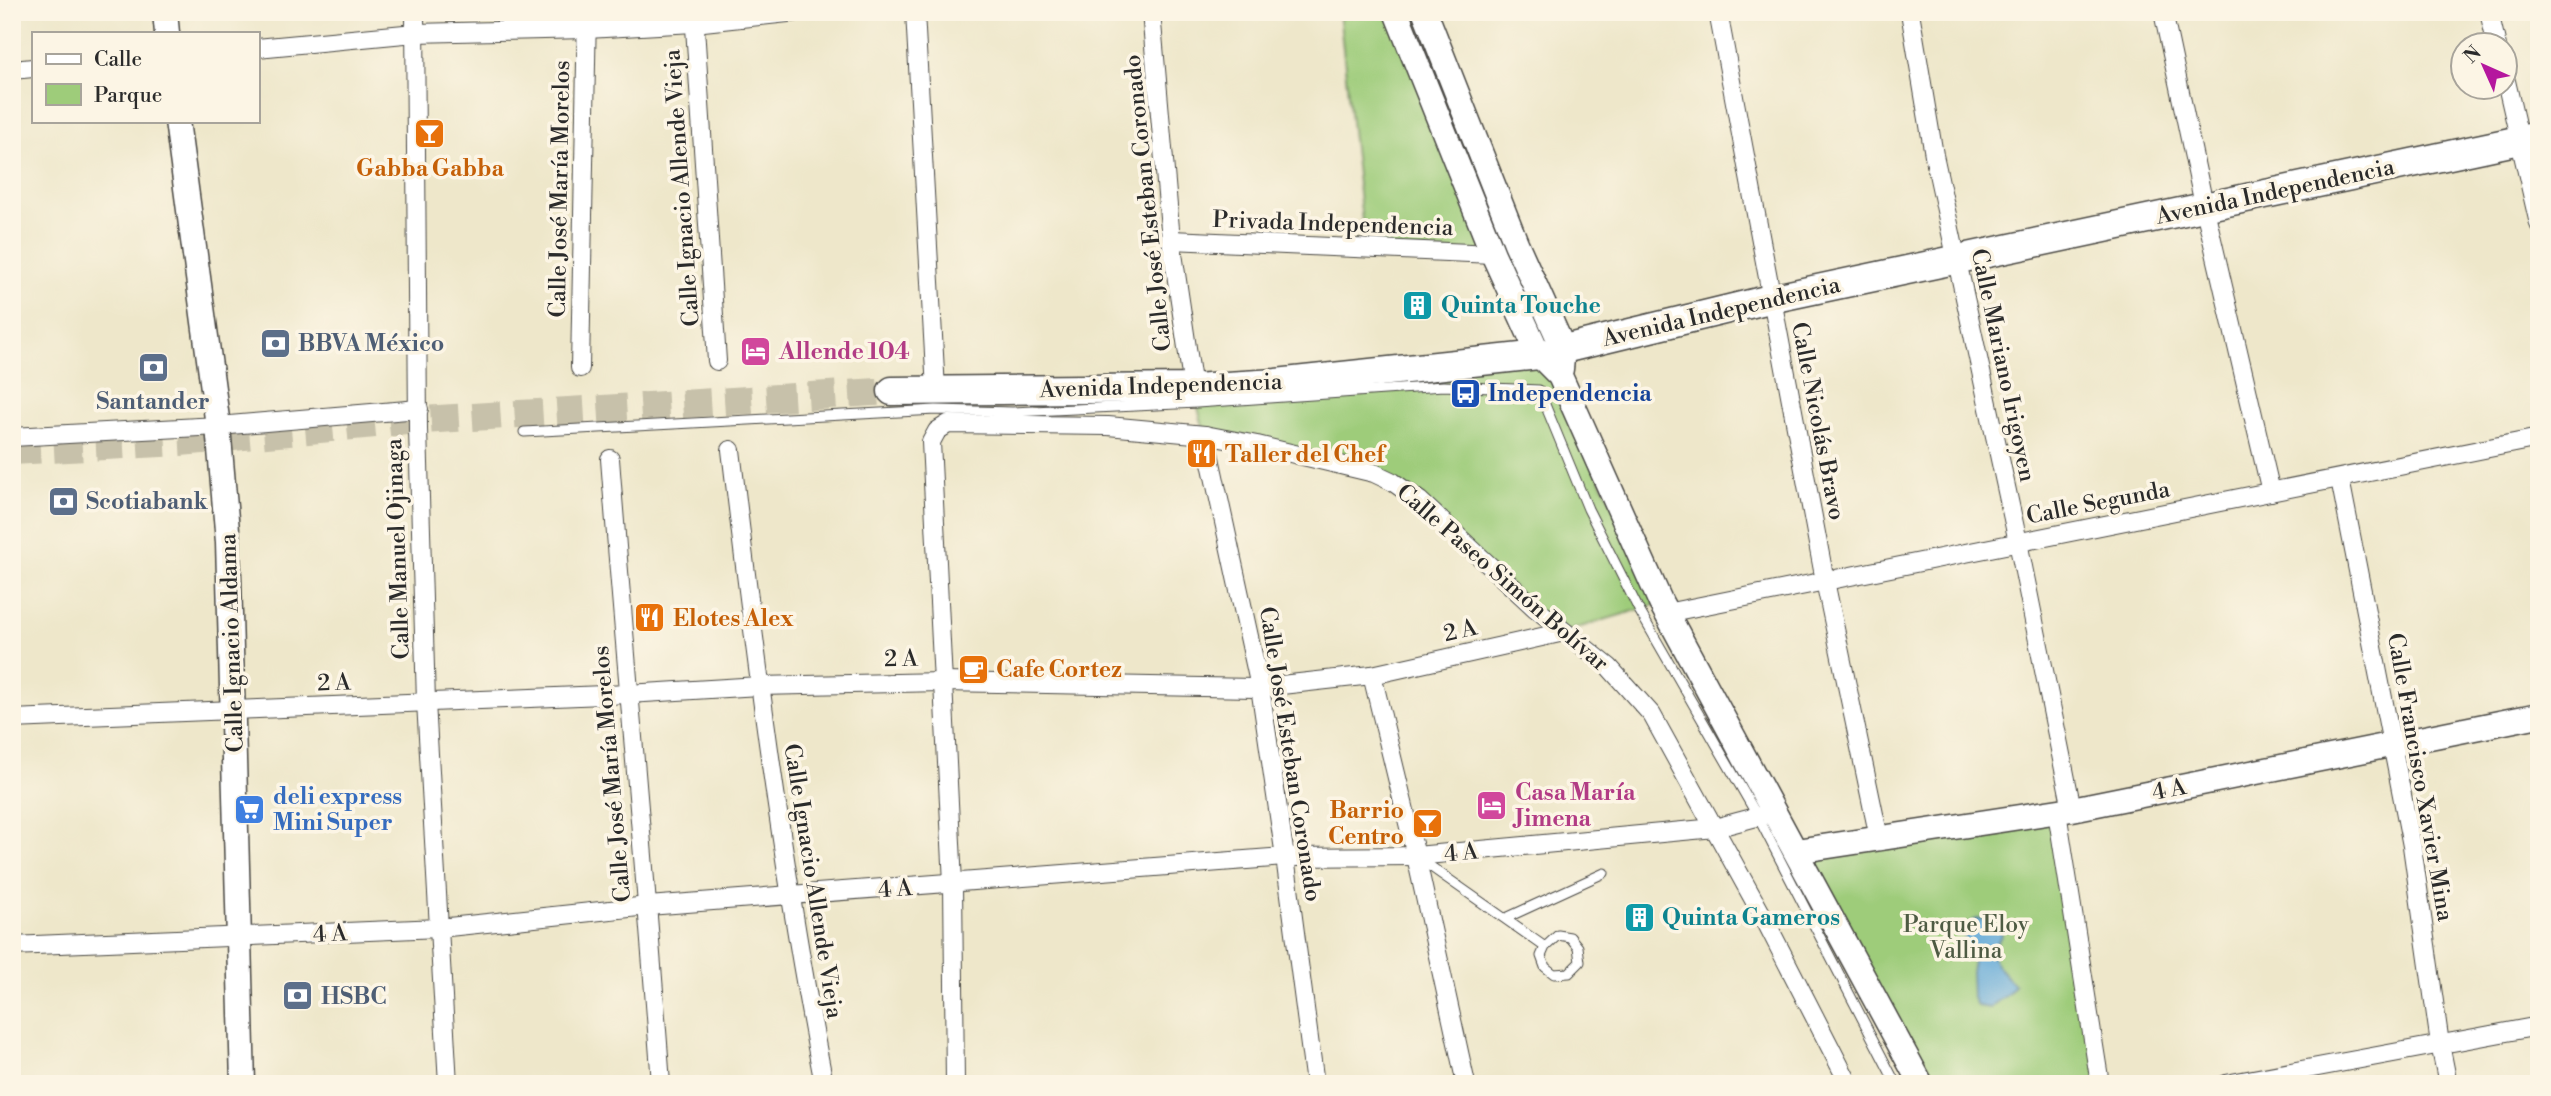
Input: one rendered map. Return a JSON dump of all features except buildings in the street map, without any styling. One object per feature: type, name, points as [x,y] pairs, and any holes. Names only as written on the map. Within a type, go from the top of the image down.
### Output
[{"type":"main road","points":[[165,12],[167,32]]},
{"type":"main road","points":[[1396,12],[1493,254],[1551,351]]},
{"type":"main road","points":[[1425,12],[1516,243],[1560,376],[1666,613],[1767,815],[1796,851],[1921,1084]]},
{"type":"main road","name":"Calle Ignacio Aldama","points":[[177,122],[218,426],[228,542],[234,710],[227,737],[239,937],[243,1084]]},
{"type":"main road","name":"Avenida Independencia","points":[[892,391],[1193,388],[1331,378],[1551,351],[1770,299],[2529,138]]},
{"type":"main road","name":"4 A","points":[[1796,851],[2065,810],[2539,715]]},
{"type":"street","name":"Calle Manuel Ojinaga","points":[[415,12],[419,408],[426,702],[448,1084]]},
{"type":"street","points":[[259,48],[587,21],[797,12]]},
{"type":"street","points":[[915,12],[936,390]]},
{"type":"street","name":"Calle José Esteban Coronado","points":[[1151,12],[1171,240],[1193,388]]},
{"type":"street","name":"Calle Nicolás Bravo","points":[[1718,12],[1770,299],[1879,838]]},
{"type":"street","name":"Calle Mariano Irigoyen","points":[[1910,12],[1934,155],[2018,542],[2065,810],[2100,1084]]},
{"type":"street","points":[[2163,12],[2204,205],[2271,492]]},
{"type":"street","points":[[2489,12],[2494,32]]},
{"type":"street","name":"Calle Ignacio Allende Vieja","points":[[694,18],[717,361]]},
{"type":"street","name":"Calle José María Morelos","points":[[580,368],[587,21]]},
{"type":"street","points":[[12,70],[32,68]]},
{"type":"street","points":[[2514,102],[2529,138],[2539,224]]},
{"type":"street","name":"Privada Independencia","points":[[1171,240],[1493,254]]},
{"type":"street","points":[[12,437],[218,426],[419,408]]},
{"type":"street","name":"Calle Paseo Simón Bolívar","points":[[942,682],[931,442],[937,431],[948,424],[1108,426],[1205,435],[1374,473],[1393,482],[1420,501],[1505,581],[1609,667],[1652,715],[1715,828],[1849,1084]]},
{"type":"street","name":"Calle José Esteban Coronado","points":[[1205,435],[1259,687],[1315,1084]]},
{"type":"street","name":"Calle Segunda","points":[[1666,613],[2539,439]]},
{"type":"street","name":"Calle Ignacio Allende Vieja","points":[[731,450],[759,686],[789,895],[824,1084]]},
{"type":"street","name":"Calle José María Morelos","points":[[610,459],[661,1084]]},
{"type":"street","name":"Calle Francisco Xavier Mina","points":[[2340,479],[2412,846],[2448,1084]]},
{"type":"street","name":"2 A","points":[[12,719],[67,721],[234,710],[759,686],[942,682],[1259,687],[1372,675],[1564,632]]},
{"type":"street","points":[[1372,675],[1416,856],[1466,1084]]},
{"type":"street","points":[[942,682],[953,883],[955,1084]]},
{"type":"street","name":"4 A","points":[[12,946],[439,928],[648,906],[1285,857],[1416,856],[1715,828],[1767,815]]},
{"type":"street","points":[[2226,1084],[2539,1026]]},
{"type":"lane","points":[[524,432],[936,410],[1013,412],[1197,403],[1443,386],[1539,390],[1588,509],[1639,610],[1767,815],[1896,1084]]},
{"type":"lane","points":[[1416,856],[1545,947]]},
{"type":"lane","points":[[1506,918],[1604,873]]},
{"type":"lane","points":[[1558,935],[1570,937],[1578,947],[1580,962],[1569,973],[1554,974],[1545,967],[1541,956],[1545,947],[1558,935]]},
{"type":"green space","points":[[1339,12],[1396,12],[1493,254],[1365,248]]},
{"type":"green space","points":[[1539,355],[1661,603],[1564,632],[1397,484],[1205,435],[1193,388]]},
{"type":"green space","name":"Parque Eloy Vallina","points":[[2057,812],[2100,1084],[1921,1084],[1796,851]]},
{"type":"water","points":[[1977,919],[1993,922],[1998,926],[2002,934],[1992,952],[1996,965],[2015,985],[1990,1008],[1977,1006],[1972,996],[1971,972],[1974,955],[1964,938],[1967,924]]},
{"type":"tunnel","points":[[12,451],[180,442],[407,421],[892,391]]},
{"type":"place","name":"Gabba Gabba","points":[[430,134]]},
{"type":"place","name":"Quinta Touche","points":[[1418,305]]},
{"type":"place","name":"BBVA México","points":[[275,343]]},
{"type":"place","name":"Allende 104","points":[[756,351]]},
{"type":"place","name":"Santander","points":[[153,367]]},
{"type":"place","name":"Independencia","points":[[1465,393]]},
{"type":"place","name":"Taller del Chef","points":[[1202,454]]},
{"type":"place","name":"Scotiabank","points":[[63,501]]},
{"type":"place","name":"Elotes Alex","points":[[650,618]]},
{"type":"place","name":"Cafe Cortez","points":[[973,669]]},
{"type":"place","name":"Casa María Jimena","points":[[1492,805]]},
{"type":"place","name":"deli express Mini Super","points":[[250,809]]},
{"type":"place","name":"Barrio Centro","points":[[1427,823]]},
{"type":"place","name":"Quinta Gameros","points":[[1639,917]]},
{"type":"place","name":"HSBC","points":[[298,996]]}]
